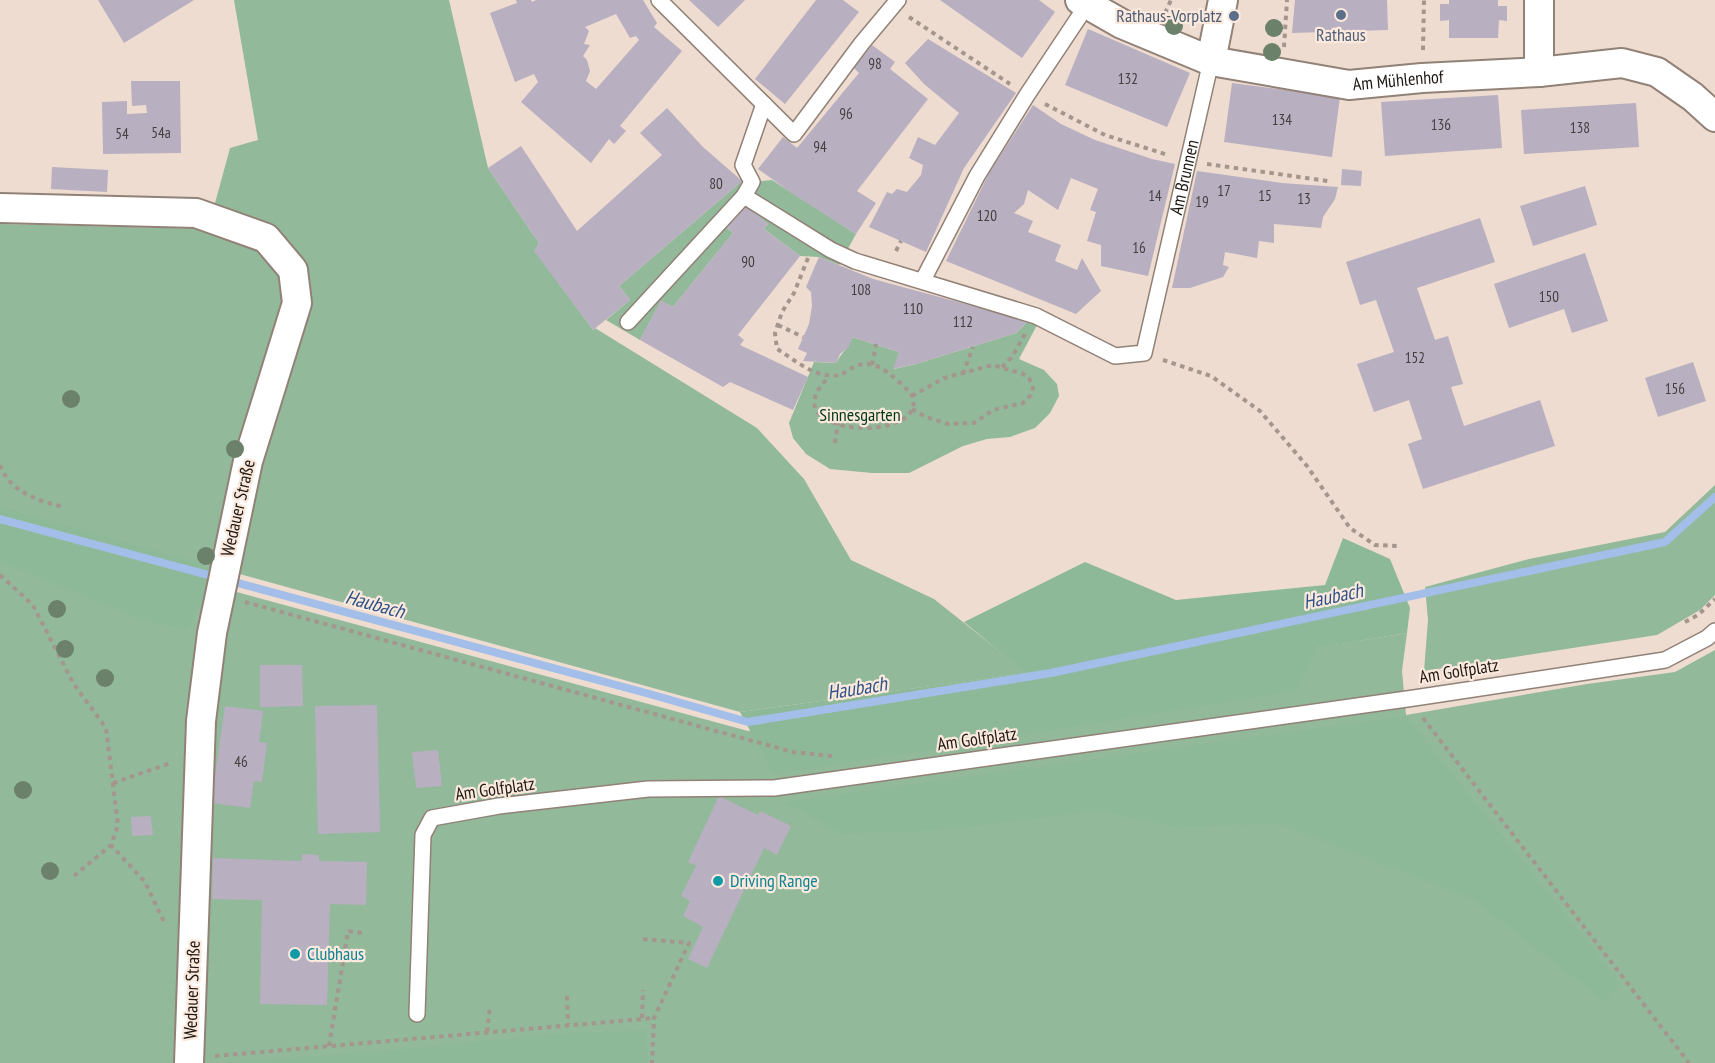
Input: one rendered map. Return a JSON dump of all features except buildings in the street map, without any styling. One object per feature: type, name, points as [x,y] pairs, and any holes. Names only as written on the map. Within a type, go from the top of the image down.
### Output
[{"type":"street","name":"Am Brunnen","points":[[1210,61],[1223,0]]},
{"type":"street","points":[[1539,0],[1539,72]]},
{"type":"street","name":"Am Mühlenhof","points":[[1083,2],[1122,24],[1210,61],[1349,85],[1422,78],[1539,72],[1622,63],[1657,72],[1693,97],[1715,117]]},
{"type":"street","name":"Wedauer Straße","points":[[0,208],[196,213],[266,238],[292,270],[297,303],[248,461],[212,633],[201,721],[189,1061]]},
{"type":"lane","points":[[661,1],[794,134],[862,43],[896,3]]},
{"type":"lane","points":[[923,280],[977,176],[1083,2]]},
{"type":"lane","name":"Am Brunnen","points":[[1144,353],[1210,61]]},
{"type":"lane","points":[[628,322],[744,196],[752,182],[743,165],[764,104]]},
{"type":"lane","points":[[744,196],[855,261],[1036,316],[1115,356],[1144,353]]},
{"type":"lane","name":"Am Golfplatz","points":[[417,1014],[423,835],[432,818],[499,806],[648,789],[774,788],[1414,698],[1665,660],[1707,638],[1715,631]]},
{"type":"path","points":[[1283,73],[1287,0]]},
{"type":"path","points":[[1422,78],[1424,0]]},
{"type":"path","points":[[896,3],[1027,95],[1105,135],[1188,162],[1328,181]]},
{"type":"path","points":[[814,239],[803,273],[782,312],[775,333],[777,349],[818,373],[827,375],[844,375],[859,365],[872,365],[890,374],[912,396],[912,409],[909,416],[880,427],[863,428],[838,423],[820,415],[814,408],[813,399],[816,390],[827,379],[827,375]]},
{"type":"path","points":[[1002,368],[1012,357],[1036,316]]},
{"type":"path","points":[[778,325],[803,337]]},
{"type":"path","points":[[872,365],[876,344]]},
{"type":"path","points":[[962,375],[973,347]]},
{"type":"path","points":[[1144,353],[1212,376],[1260,411],[1307,466],[1350,528],[1375,545],[1398,546]]},
{"type":"path","points":[[912,396],[944,378],[962,375],[986,366],[1002,368],[1029,378],[1033,388],[1031,395],[1023,403],[993,410],[974,423],[948,424],[926,417],[912,409]]},
{"type":"path","points":[[835,443],[838,423]]},
{"type":"path","points":[[0,465],[7,479],[20,490],[39,501],[64,507]]},
{"type":"path","points":[[0,575],[33,605],[73,683],[106,728],[118,825],[111,845],[74,876]]},
{"type":"path","points":[[222,582],[793,752],[840,757]]},
{"type":"path","points":[[1681,625],[1698,615],[1715,598]]},
{"type":"path","points":[[1414,698],[1423,717],[1689,1063]]},
{"type":"path","points":[[113,783],[200,753]]},
{"type":"path","points":[[111,845],[145,882],[164,921],[165,930]]},
{"type":"path","points":[[329,1046],[348,932],[363,933]]},
{"type":"path","points":[[643,939],[689,943],[654,1018],[652,1063]]},
{"type":"path","points":[[642,1018],[643,990]]},
{"type":"path","points":[[567,996],[568,1024]]},
{"type":"path","points":[[487,1032],[490,1007]]},
{"type":"path","points":[[189,1061],[329,1046],[654,1018]]},
{"type":"green space","points":[[234,0],[449,0],[488,168],[539,243],[535,251],[593,330],[595,328],[757,428],[804,479],[851,560],[934,599],[1027,673],[740,712],[214,567],[211,585],[748,731],[1055,690],[1407,633],[1402,671],[1406,715],[1587,684],[1675,672],[1715,650],[1715,1063],[0,1063],[0,224],[208,229],[230,148],[258,140]]},
{"type":"green space","points":[[772,180],[856,234],[839,265],[819,257],[800,256],[764,229],[768,224],[745,206],[727,228],[733,233],[673,307],[661,301],[640,340],[606,320],[630,300],[619,286],[742,181]]},
{"type":"green space","name":"Sinnesgarten","points":[[1028,321],[1037,325],[1019,359],[1044,370],[1057,384],[1059,396],[1050,413],[1035,428],[1010,437],[987,439],[963,446],[909,473],[872,473],[830,469],[806,454],[793,438],[789,423],[814,362],[836,363],[852,337],[899,352],[894,369],[1016,333]]},
{"type":"green space","points":[[1715,485],[1715,595],[1700,610],[1657,635],[1424,671],[1428,620],[1425,587],[1529,559],[1665,532]]},
{"type":"green space","points":[[0,507],[213,567],[211,585],[187,630],[143,620],[0,563]]},
{"type":"green space","points":[[1343,538],[1390,559],[1410,608],[1407,633],[1317,648],[1295,691],[774,775],[740,712],[1026,673],[964,622],[1085,562],[1176,600],[1325,585]]},
{"type":"green space","points":[[1406,716],[1621,983],[1604,1001],[1472,899],[1280,824],[1175,827],[1099,811],[942,830],[842,834],[784,802]]},
{"type":"green space","points":[[646,1030],[648,1063],[216,1063],[407,1049],[550,1034]]},
{"type":"waterway","name":"Haubach","points":[[0,519],[748,722],[1051,673],[1665,542],[1715,497]]},
{"type":"place","name":"Rathaus","points":[[1341,15]]},
{"type":"place","name":"Rathaus-Vorplatz","points":[[1234,16]]},
{"type":"place","name":"Driving Range","points":[[718,881]]},
{"type":"place","name":"Clubhaus","points":[[295,954]]}]
